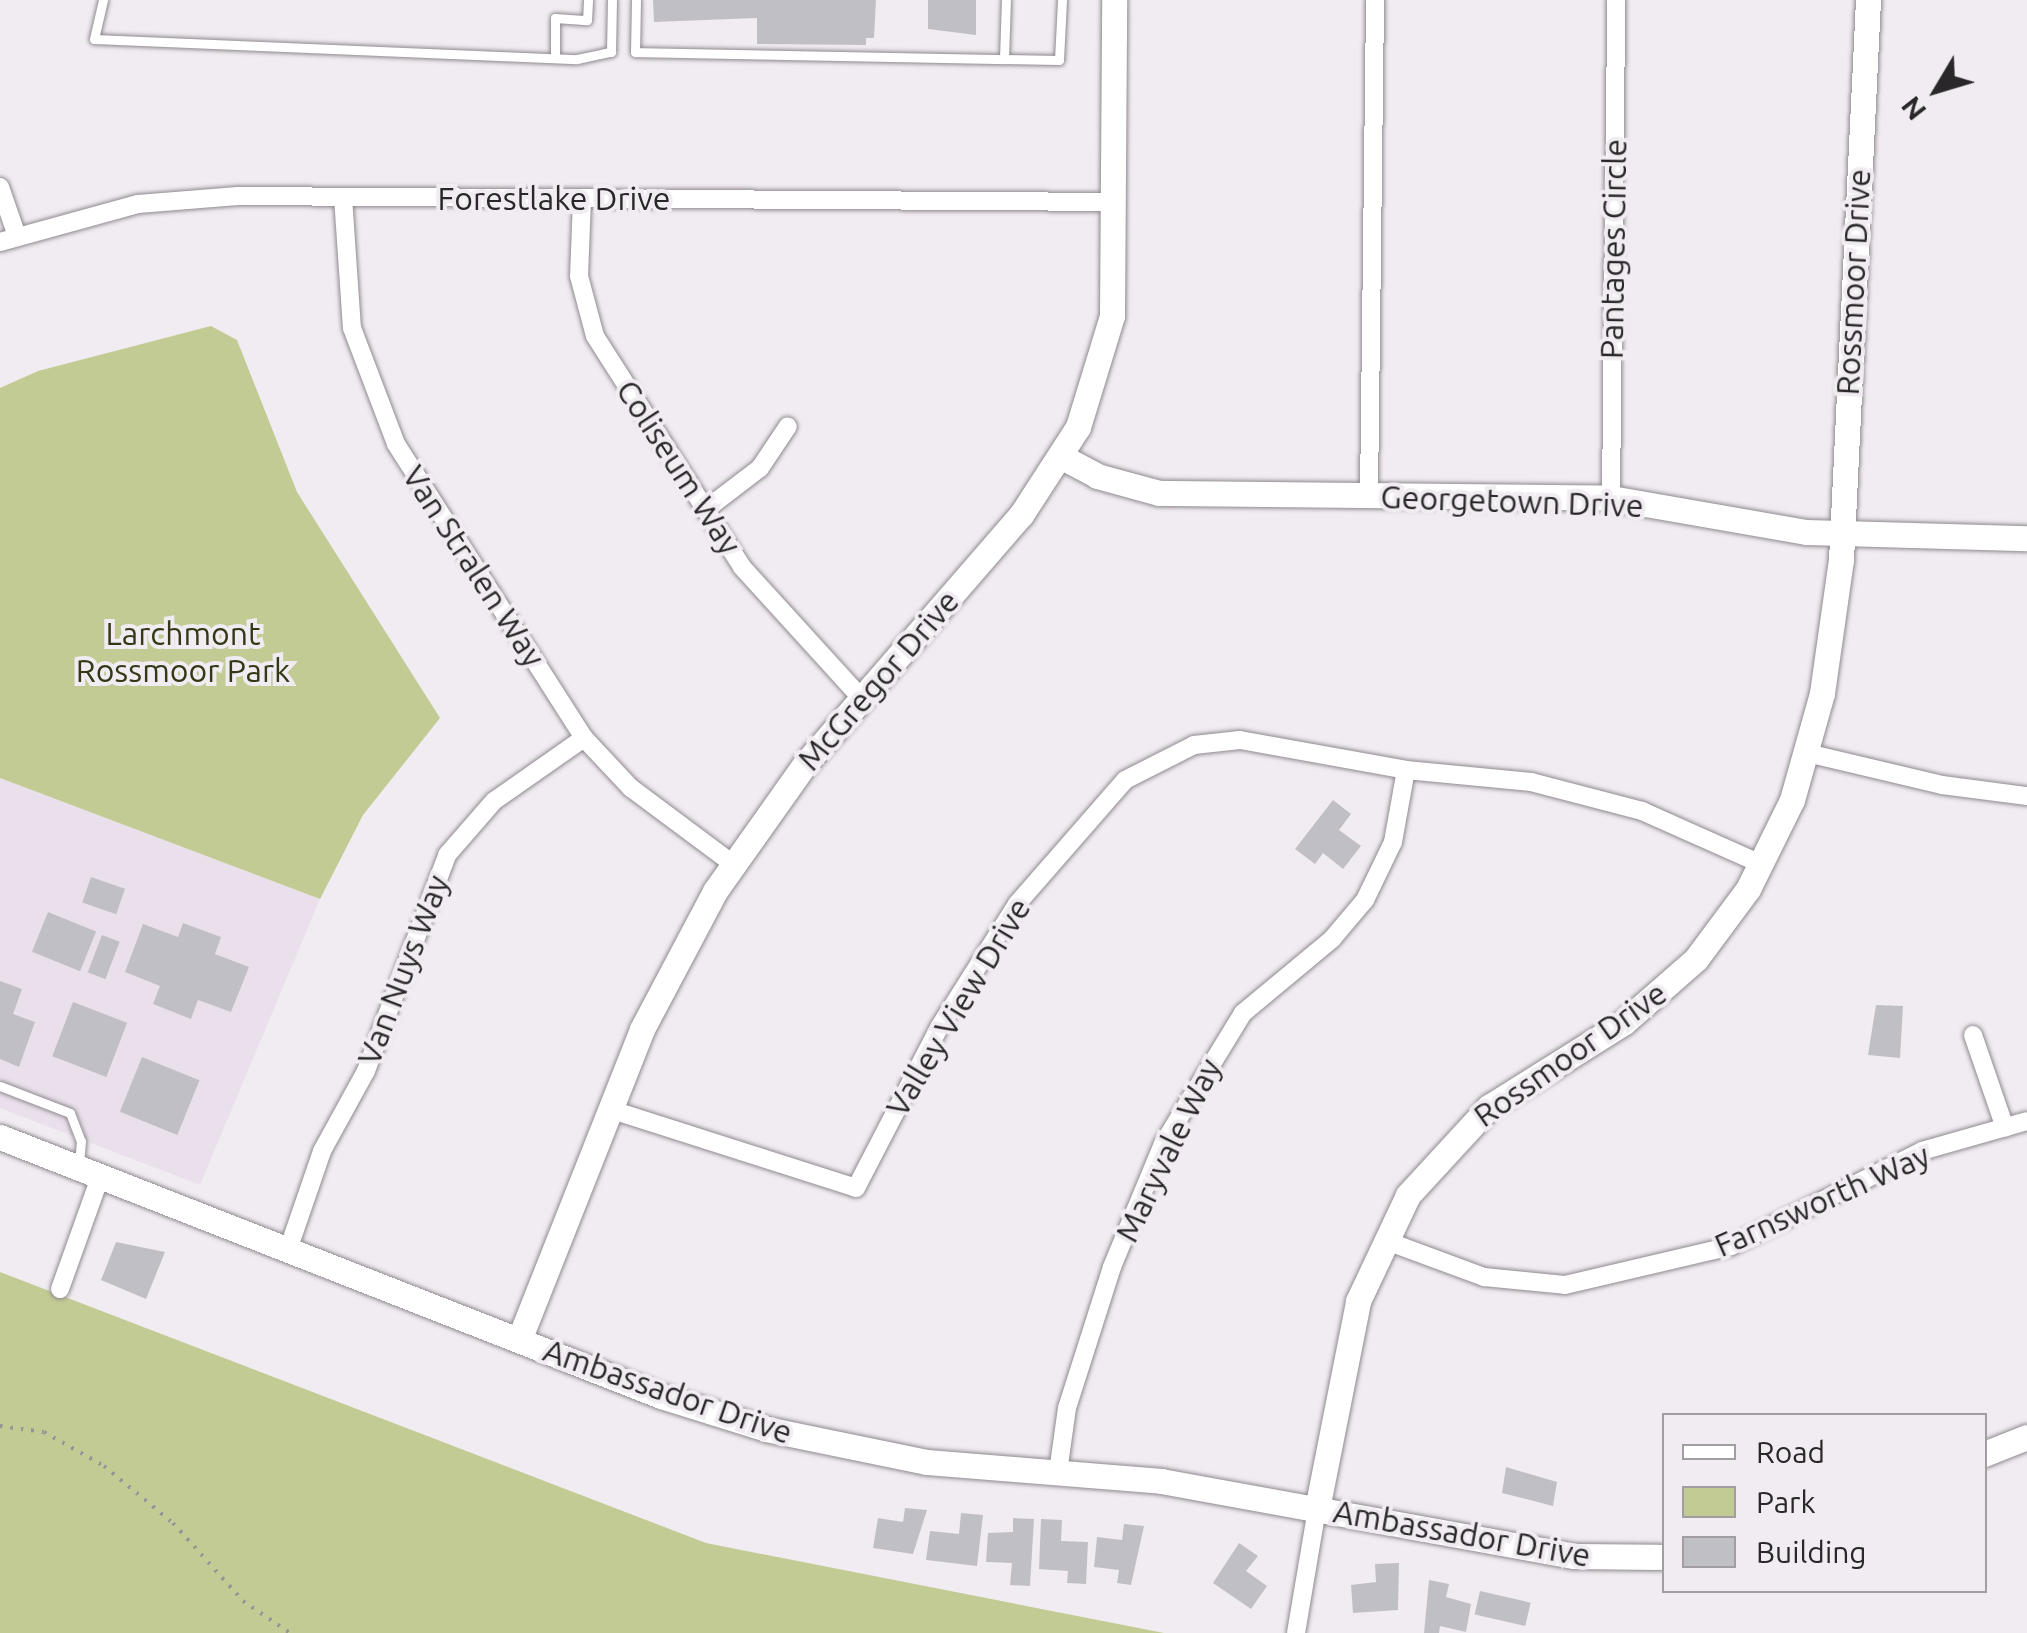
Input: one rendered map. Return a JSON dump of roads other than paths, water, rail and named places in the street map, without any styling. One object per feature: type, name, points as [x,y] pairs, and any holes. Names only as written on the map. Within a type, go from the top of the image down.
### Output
[{"type":"street","name":"McGregor Drive","points":[[520,1340],[609,1109],[670,971],[733,864],[861,698],[1021,514],[1062,456],[1104,353],[1114,278],[1114,0]]},
{"type":"street","points":[[1369,496],[1375,0]]},
{"type":"street","name":"Pantages Circle","points":[[1610,498],[1616,0]]},
{"type":"street","name":"Rossmoor Drive","points":[[1296,1633],[1352,1325],[1384,1240],[1408,1195],[1463,1130],[1508,1092],[1653,1000],[1714,938],[1761,864],[1807,753],[1833,627],[1868,0]]},
{"type":"street","points":[[0,187],[8,239]]},
{"type":"street","name":"Van Stralen Way","points":[[343,197],[350,315],[378,408],[584,738],[632,788],[733,864]]},
{"type":"street","name":"Forestlake Drive","points":[[8,239],[95,212],[182,198],[1114,202]]},
{"type":"street","name":"Coliseum Way","points":[[582,198],[579,276],[589,322],[705,510],[765,597],[861,698]]},
{"type":"street","points":[[705,510],[760,468],[788,426]]},
{"type":"street","name":"Georgetown Drive","points":[[1062,456],[1097,476],[1158,493],[1610,498],[1840,532],[2027,538]]},
{"type":"street","name":"Van Nuys Way","points":[[288,1250],[322,1151],[366,1072],[447,855],[494,801],[584,738]]},
{"type":"street","name":"Valley View Drive","points":[[609,1109],[856,1188],[986,949],[1061,848],[1125,780],[1179,750],[1224,740],[1406,770],[1476,773],[1584,794],[1642,811],[1761,864]]},
{"type":"street","points":[[1807,753],[1942,785],[2027,796]]},
{"type":"street","name":"Maryvale Way","points":[[1058,1472],[1067,1408],[1112,1267],[1163,1144],[1244,1012],[1332,939],[1365,900],[1394,842],[1406,770]]},
{"type":"street","points":[[1973,1035],[2005,1128]]},
{"type":"street","name":"Farnsworth Way","points":[[1384,1240],[1484,1277],[1565,1285],[1731,1246],[1922,1151],[2027,1121]]},
{"type":"street","name":"Ambassador Drive","points":[[0,1137],[520,1340],[766,1429],[927,1462],[1161,1481],[1574,1556],[1662,1557]]},
{"type":"street","points":[[60,1289],[89,1173]]},
{"type":"street","points":[[1987,1453],[2027,1437]]},
{"type":"lane","points":[[103,0],[94,39],[556,58],[611,52],[612,0]]},
{"type":"lane","points":[[556,58],[555,18],[587,20],[588,0]]},
{"type":"lane","points":[[636,0],[635,52],[1060,60],[1062,0]]},
{"type":"lane","points":[[1004,58],[1006,0]]},
{"type":"lane","points":[[0,1086],[70,1113],[89,1173]]},
{"type":"park label","name":"Larchmont Rossmoor Park","points":[[183,652]]}]
